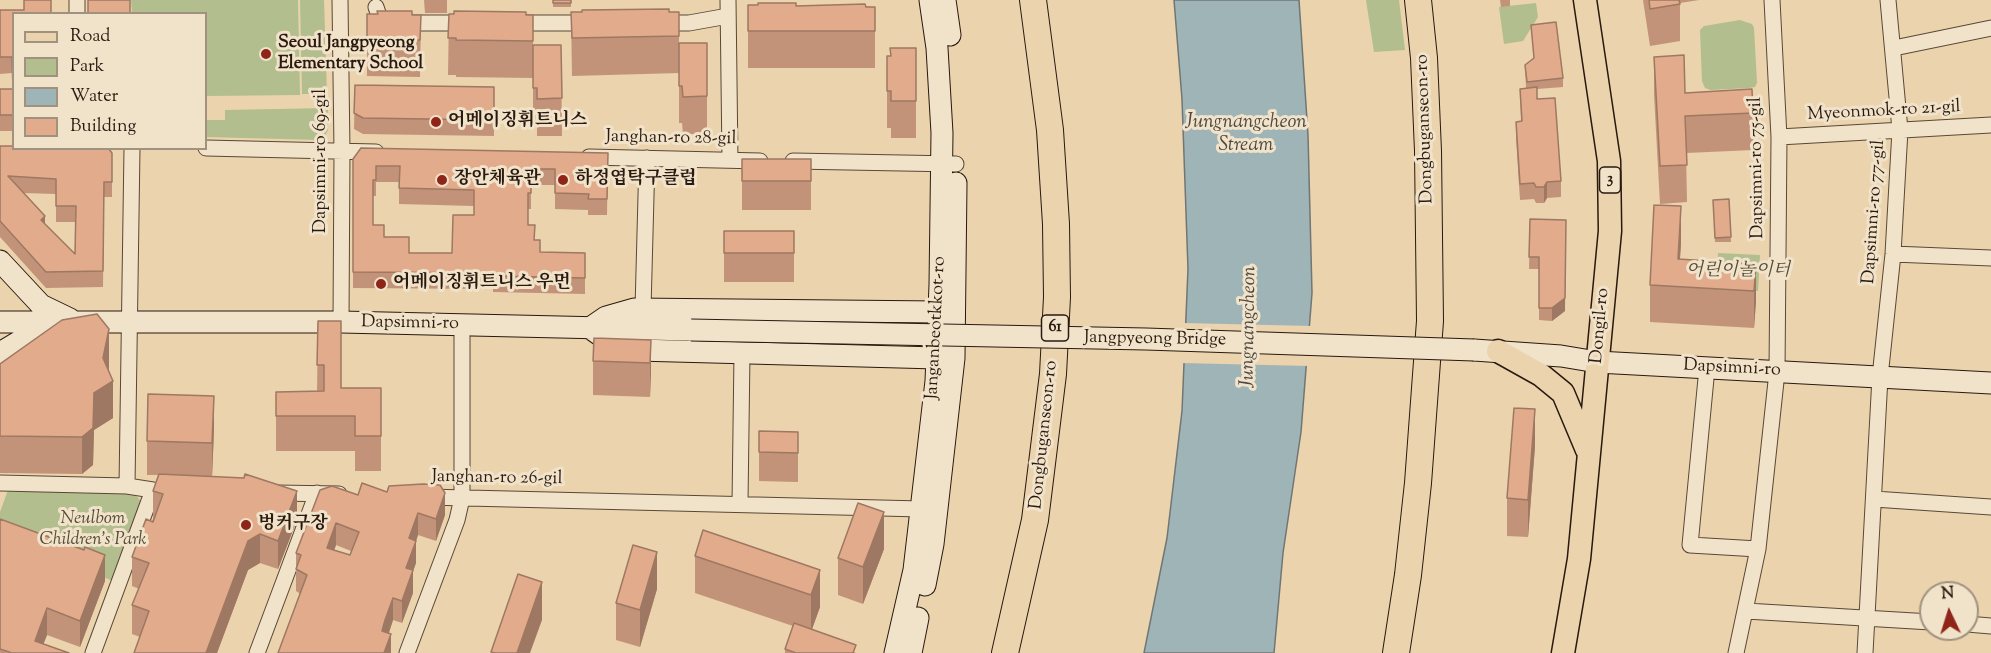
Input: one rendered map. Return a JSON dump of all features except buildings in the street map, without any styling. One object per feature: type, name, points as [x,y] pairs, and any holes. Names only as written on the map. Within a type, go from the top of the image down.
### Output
[{"type":"highway","name":"Dongbuganseon-ro","points":[[1005,653],[1035,520],[1053,374],[1057,297],[1056,224],[1050,130],[1033,0]]},
{"type":"highway","name":"Dongbuganseon-ro","points":[[1396,653],[1408,575],[1418,483],[1430,321],[1428,151],[1424,58],[1418,0]]},
{"type":"main road","name":"Janganbeotkkot-ro","points":[[911,653],[933,543],[954,358],[949,164],[930,0]]},
{"type":"main road","name":"Janganbeotkkot-ro","points":[[895,653],[914,570],[935,389],[954,76],[945,0]]},
{"type":"main road","name":"Dongil-ro","points":[[1563,653],[1579,559],[1610,231],[1609,161],[1585,0]]},
{"type":"main road","points":[[0,261],[41,305],[76,321]]},
{"type":"main road","points":[[936,358],[630,349],[615,345],[590,328],[606,317],[643,309],[939,312]]},
{"type":"main road","name":"Dapsimni-ro","points":[[0,321],[341,322],[691,330]]},
{"type":"main road","points":[[0,353],[30,335],[76,321]]},
{"type":"main road","name":"Jangpyeong Bridge","points":[[691,330],[1146,339],[1474,350]]},
{"type":"main road","name":"Dapsimni-ro","points":[[1474,350],[1561,356],[1597,362],[1991,383]]},
{"type":"main road","points":[[1498,351],[1541,375],[1563,393],[1588,454]]},
{"type":"street","name":"Dapsimni-ro 69-gil","points":[[340,0],[341,322]]},
{"type":"street","points":[[728,0],[730,160]]},
{"type":"street","name":"Dapsimni-ro 75-gil","points":[[1736,653],[1758,549],[1777,372],[1779,137],[1772,0]]},
{"type":"street","name":"Dapsimni-ro 77-gil","points":[[1865,653],[1880,377],[1893,254],[1900,130],[1888,0]]},
{"type":"street","points":[[376,7],[379,16],[385,21],[394,23],[603,23]]},
{"type":"street","points":[[645,23],[689,23],[728,16]]},
{"type":"street","points":[[1894,48],[1991,28]]},
{"type":"street","name":"Myeonmok-ro 21-gil","points":[[1779,137],[1991,125]]},
{"type":"street","points":[[207,148],[388,153]]},
{"type":"street","points":[[127,486],[132,150]]},
{"type":"street","name":"Janghan-ro 28-gil","points":[[570,157],[949,164]]},
{"type":"street","points":[[643,309],[647,158]]},
{"type":"street","points":[[1893,254],[1991,258]]},
{"type":"street","points":[[407,653],[457,520],[462,498],[462,325]]},
{"type":"street","points":[[740,504],[742,353]]},
{"type":"street","points":[[1707,368],[1690,544],[1758,549]]},
{"type":"street","points":[[0,484],[127,486],[153,490],[188,491]]},
{"type":"street","points":[[93,653],[153,490]]},
{"type":"street","points":[[258,492],[351,494]]},
{"type":"street","points":[[257,653],[317,494]]},
{"type":"street","name":"Janghan-ro 26-gil","points":[[409,496],[922,509]]},
{"type":"street","points":[[1875,499],[1991,507]]},
{"type":"street","points":[[1746,611],[1919,621]]},
{"type":"green space","points":[[131,0],[298,0],[300,95],[207,96],[207,12],[132,12]]},
{"type":"green space","points":[[300,0],[324,0],[327,94],[302,94]]},
{"type":"green space","points":[[1366,0],[1399,0],[1405,50],[1374,52]]},
{"type":"green space","points":[[1536,3],[1538,17],[1523,41],[1504,44],[1499,7]]},
{"type":"green space","points":[[1740,20],[1752,24],[1754,28],[1757,83],[1755,87],[1711,90],[1705,88],[1702,81],[1700,30],[1704,26]]},
{"type":"green space","points":[[328,108],[328,130],[319,140],[207,137],[207,120],[225,120],[225,110]]},
{"type":"green space","name":"어린이놀이터","points":[[1718,253],[1760,255],[1758,291],[1716,289]]},
{"type":"green space","name":"Neulbom Children's Park","points":[[8,490],[133,492],[145,506],[116,582],[0,538],[0,512]]},
{"type":"water","name":"Jungnangcheon Stream","points":[[1174,0],[1299,0],[1308,135],[1312,293],[1301,432],[1283,553],[1274,653],[1144,653],[1167,538],[1182,411],[1188,269],[1182,99]]},
{"type":"pier","points":[[1183,323],[1312,326],[1309,366],[1181,363]]},
{"type":"place","name":"Seoul Jangpyeong Elementary School","points":[[266,54]]},
{"type":"place","name":"어메이징휘트니스","points":[[436,122]]},
{"type":"place","name":"장안체육관","points":[[442,180]]},
{"type":"place","name":"하정엽탁구클럽","points":[[563,180]]},
{"type":"place","name":"어메이징휘트니스 우먼","points":[[381,284]]},
{"type":"place","name":"벙커구장","points":[[246,525]]},
{"type":"water label","name":"Jungnangcheon","points":[[1250,327]]}]
